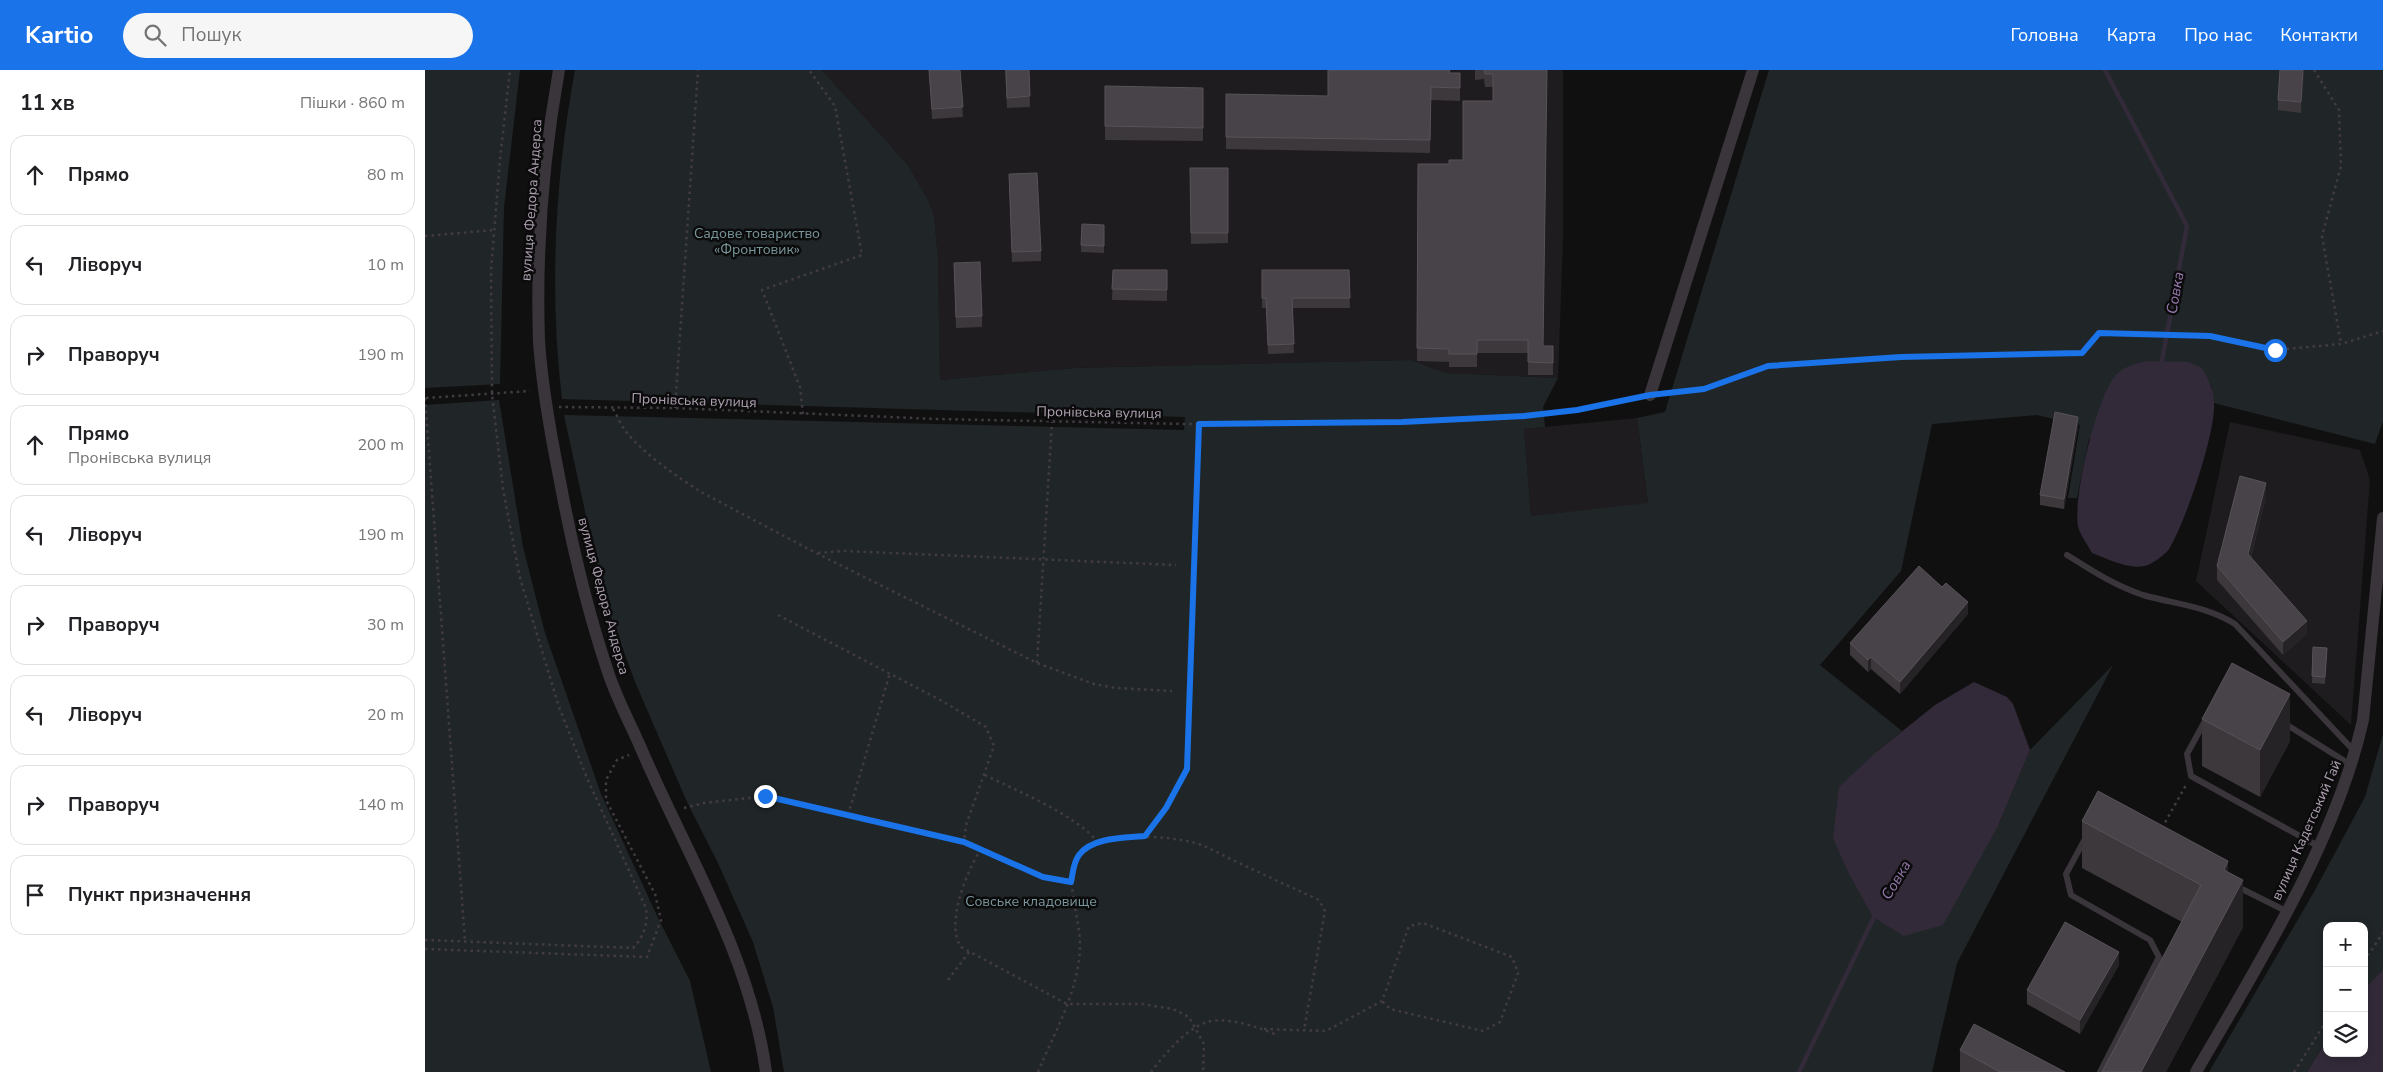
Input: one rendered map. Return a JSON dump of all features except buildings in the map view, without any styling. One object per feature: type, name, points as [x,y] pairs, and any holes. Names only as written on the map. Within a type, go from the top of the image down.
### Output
[{"type":"street","name":"вулиця Федора Андерса","points":[[559,70],[545,169],[539,256],[539,342],[545,407],[573,550],[607,671],[641,750],[693,856],[741,967],[762,1038],[767,1072]]},
{"type":"street","points":[[1650,395],[1753,70]]},
{"type":"street","name":"вулиця Кадетський Гай","points":[[2196,1072],[2286,911],[2318,846],[2354,758],[2363,720],[2383,518]]},
{"type":"lane","points":[[2067,555],[2108,580],[2142,594],[2220,615],[2235,624],[2354,758]]},
{"type":"lane","points":[[2210,713],[2187,754],[2191,776],[2318,846]]},
{"type":"lane","points":[[2278,720],[2354,758]]},
{"type":"lane","points":[[2087,835],[2066,874],[2071,895],[2150,940],[2159,957],[2100,1072]]},
{"type":"lane","points":[[2233,884],[2286,911]]},
{"type":"path","points":[[425,940],[633,948],[640,941],[647,916],[646,908],[587,778],[559,706],[520,578],[503,489],[492,394],[491,271],[510,70]]},
{"type":"path","points":[[675,408],[698,70]]},
{"type":"path","points":[[803,414],[800,387],[761,290],[862,255],[835,106],[809,70]]},
{"type":"path","points":[[2314,70],[2339,110],[2341,166],[2322,236],[2341,344],[2383,331]]},
{"type":"path","points":[[425,236],[494,230]]},
{"type":"path","name":"Пронівська вулиця","points":[[545,407],[675,408],[1053,422],[1199,424],[1402,422],[1524,416],[1577,410],[1650,395],[1704,389],[1768,366],[1901,357],[2082,353],[2099,333],[2210,336],[2275,350],[2341,344]]},
{"type":"path","points":[[465,941],[425,398],[544,390]]},
{"type":"path","points":[[613,408],[624,429],[678,476],[701,492],[816,553],[1037,663],[1094,684],[1116,688],[1171,691]]},
{"type":"path","points":[[1037,663],[1053,422]]},
{"type":"path","points":[[1145,836],[1166,808],[1187,769],[1199,424]]},
{"type":"path","points":[[816,553],[844,551],[1176,565]]},
{"type":"path","points":[[778,615],[889,673],[986,727],[994,746],[967,825],[964,842]]},
{"type":"path","points":[[847,815],[889,673]]},
{"type":"path","points":[[425,949],[647,957],[661,920],[655,894],[606,800],[606,780],[617,760],[641,750]]},
{"type":"path","points":[[985,775],[1070,819],[1093,835],[1100,843]]},
{"type":"path","points":[[2157,836],[2191,776]]},
{"type":"path","points":[[670,810],[704,803],[765,796],[964,842],[1043,877],[1071,882]]},
{"type":"path","points":[[1038,1072],[1076,978],[1080,944],[1071,882],[1074,865],[1079,855],[1100,843],[1145,836],[1198,844],[1319,900],[1325,911],[1304,1030]]},
{"type":"path","points":[[981,849],[972,864],[962,888],[955,924],[957,940],[969,952],[1067,1004],[1142,1004],[1173,1008],[1189,1017],[1204,1044],[1203,1072]]},
{"type":"path","points":[[1151,1072],[1185,1035],[1205,1022],[1220,1020],[1264,1029],[1326,1031],[1382,1001],[1409,926],[1423,923],[1512,957],[1517,973],[1500,1022],[1483,1031],[1390,1009],[1382,1001]]},
{"type":"path","points":[[2368,955],[2382,933]]},
{"type":"path","points":[[948,980],[969,952]]},
{"type":"path","points":[[2294,1072],[2323,1026]]},
{"type":"path","points":[[1264,1029],[1278,1036]]},
{"type":"shaded area","points":[[822,70],[1563,70],[1563,239],[1558,378],[1446,373],[1411,360],[1074,368],[940,380],[938,259],[934,215],[929,202],[908,165]]},
{"type":"shaded area","points":[[1637,418],[1648,504],[1531,516],[1524,429]]},
{"type":"shaded area","points":[[2230,422],[2360,450],[2370,480],[2351,725],[2196,581]]},
{"type":"green space","points":[[425,70],[520,70],[504,207],[500,384],[425,388]]},
{"type":"green space","points":[[575,70],[822,70],[908,165],[929,202],[934,215],[938,259],[940,380],[1074,368],[1411,360],[1446,373],[1558,378],[1543,407],[1545,427],[1524,429],[1531,516],[1648,503],[1637,418],[1665,412],[1769,70],[2383,70],[2383,421],[2375,444],[2214,403],[2211,385],[2089,439],[2077,498],[2068,498],[2080,425],[2037,415],[1932,424],[1901,571],[1820,665],[1902,731],[1875,753],[1998,826],[2030,750],[2113,665],[1957,963],[1932,1072],[784,1072],[773,1007],[753,942],[718,863],[687,802],[636,684],[604,598],[564,415],[1184,430],[1185,417],[562,399],[556,317],[556,235],[563,152]]},
{"type":"green space","points":[[499,400],[523,547],[545,633],[601,794],[658,918],[690,981],[711,1072],[425,1072],[425,405]]},
{"type":"green space","points":[[2383,734],[2383,970],[2368,985],[2368,922],[2323,922],[2323,1046],[2307,1072],[2209,1072],[2314,892],[2365,797]]},
{"type":"water","points":[[2148,361],[2188,362],[2202,368],[2213,394],[2214,403],[2205,456],[2176,536],[2169,549],[2162,556],[2148,565],[2134,566],[2120,564],[2092,553],[2079,529],[2077,512],[2088,447],[2101,403],[2116,375],[2127,367]]},
{"type":"water","points":[[1974,682],[2007,697],[2013,704],[2030,750],[1998,826],[1943,925],[1904,936],[1873,917],[1848,872],[1833,838],[1839,787],[1875,753],[1935,705]]},
{"type":"water","points":[[2383,970],[2383,1072],[2307,1072],[2323,1046],[2323,1057],[2368,1057],[2368,985]]},
{"type":"waterway","name":"Совка","points":[[2105,70],[2187,226],[2161,366]]},
{"type":"waterway","name":"Совка","points":[[1799,1072],[1876,913]]},
{"type":"route","points":[[765,796],[964,842],[1007,859],[1043,877],[1071,882],[1074,865],[1079,855],[1086,849],[1112,839],[1145,836],[1166,808],[1187,769],[1199,424],[1402,422],[1524,416],[1577,410],[1650,395],[1704,389],[1768,366],[1901,357],[2082,353],[2099,333],[2210,336],[2275,350]]},
{"type":"park label","name":"Садове товариство «Фронтовик»","points":[[757,242]]},
{"type":"park label","name":"Совське кладовище","points":[[1031,901]]}]
